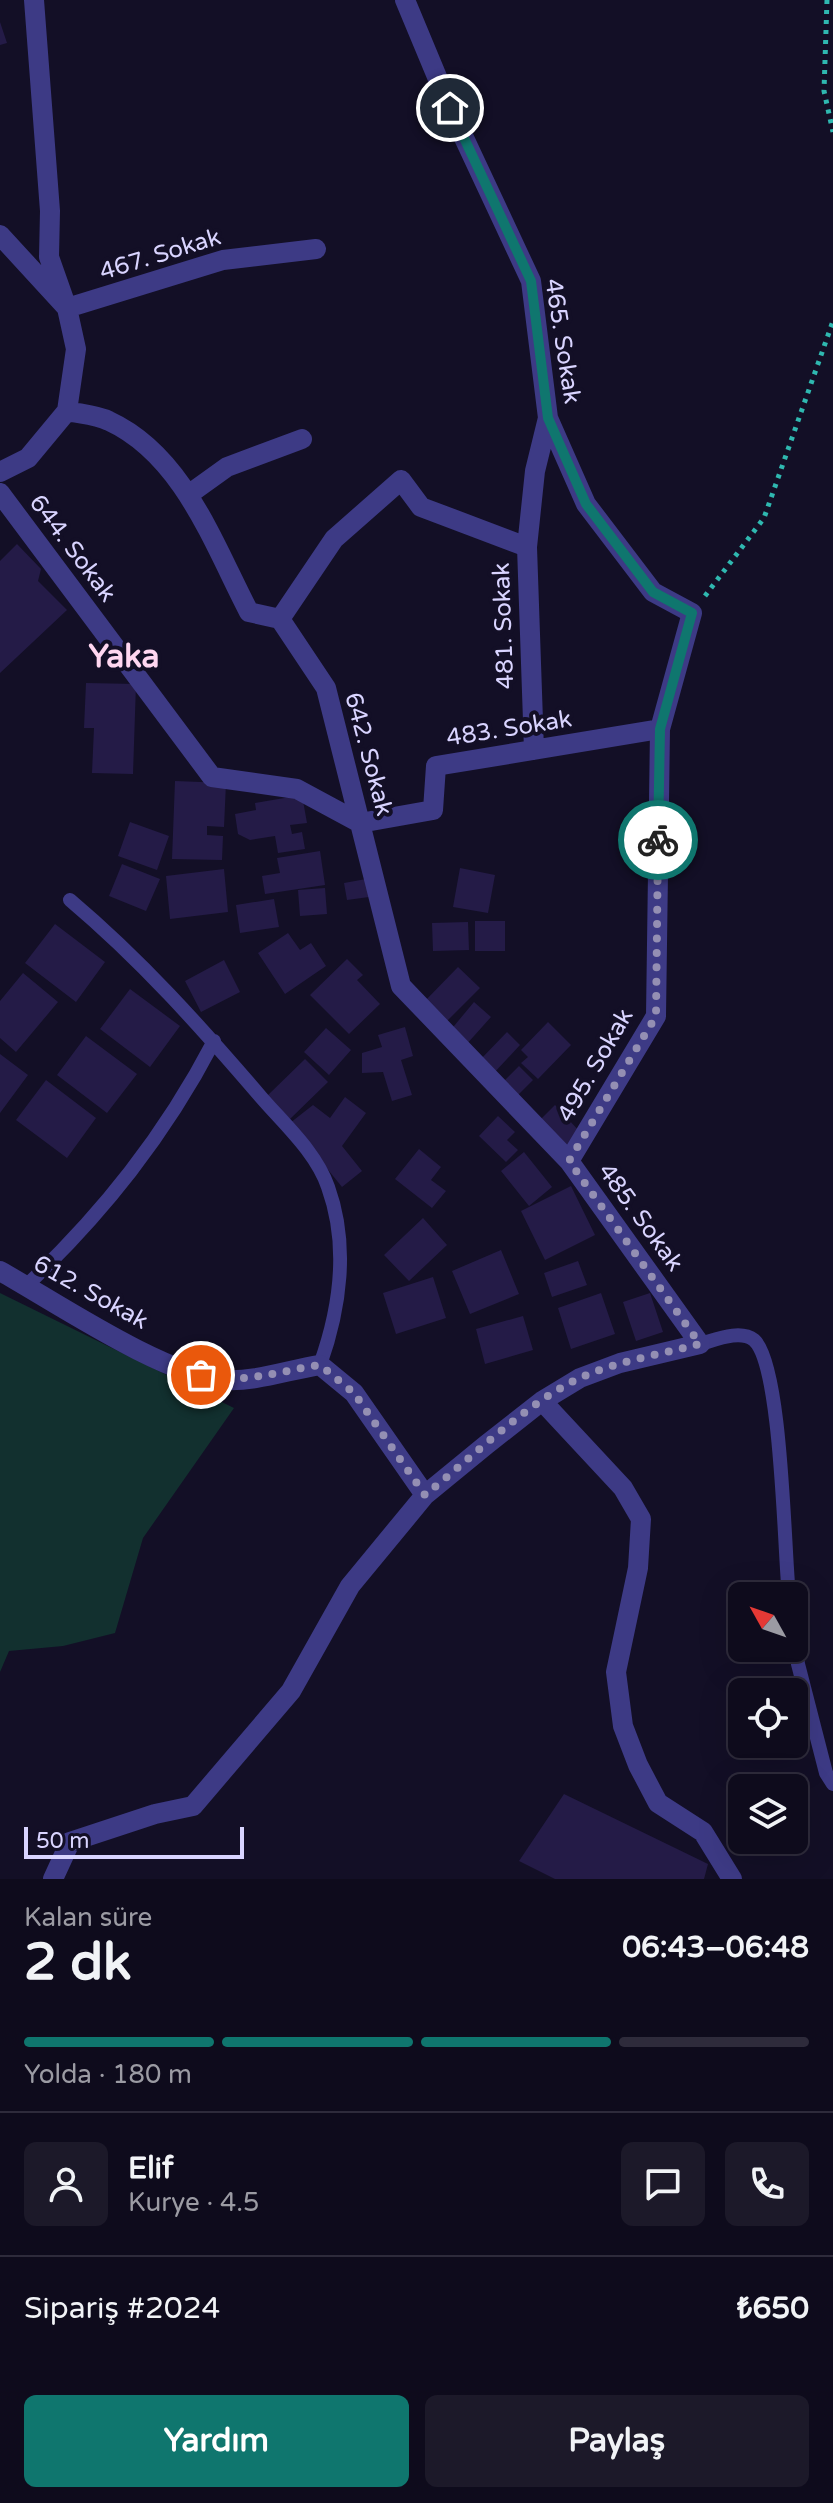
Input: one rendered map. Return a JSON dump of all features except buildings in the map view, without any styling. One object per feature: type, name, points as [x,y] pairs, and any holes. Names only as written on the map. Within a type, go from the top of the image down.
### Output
[{"type":"street","points":[[0,472],[28,458],[67,411],[76,349],[67,308],[49,257],[50,211],[34,0]]},
{"type":"street","name":"465. Sokak","points":[[405,0],[450,108],[531,281],[548,418],[586,504],[653,592],[692,613]]},
{"type":"street","points":[[0,235],[67,308]]},
{"type":"street","name":"467. Sokak","points":[[67,308],[223,260],[316,249]]},
{"type":"street","points":[[67,411],[109,420],[155,454],[188,495],[249,612],[280,619]]},
{"type":"street","name":"481. Sokak","points":[[534,750],[527,547],[535,471],[548,418]]},
{"type":"street","points":[[188,495],[227,467],[302,439]]},
{"type":"street","name":"481. Sokak","points":[[280,619],[334,539],[401,480],[421,507],[527,547]]},
{"type":"street","name":"644. Sokak","points":[[0,493],[212,777],[297,789],[360,823]]},
{"type":"street","name":"495. Sokak","points":[[569,1161],[656,1016],[660,729],[692,613]]},
{"type":"street","name":"642. Sokak","points":[[280,619],[326,688],[401,986]]},
{"type":"street","name":"483. Sokak","points":[[360,823],[433,810],[436,766],[660,729]]},
{"type":"street","name":"485. Sokak","points":[[401,986],[569,1161],[700,1344]]},
{"type":"street","name":"612. Sokak","points":[[0,1271],[180,1370],[235,1380],[320,1365]]},
{"type":"street","points":[[53,1879],[70,1842],[155,1814],[193,1806],[291,1691],[350,1586],[425,1495],[542,1401],[580,1378],[620,1363],[700,1344]]},
{"type":"street","points":[[320,1365],[354,1393],[425,1495]]},
{"type":"street","points":[[542,1401],[623,1488],[641,1519],[638,1568],[616,1672],[623,1726],[638,1765],[658,1803],[703,1832],[732,1879]]},
{"type":"lane","points":[[70,900],[159,981],[317,1162],[328,1186],[338,1225],[340,1263],[333,1321],[320,1365]]},
{"type":"lane","points":[[26,1286],[67,1248],[139,1163],[192,1084],[214,1041]]},
{"type":"lane","points":[[700,1344],[734,1335],[752,1338],[763,1353],[775,1407],[788,1582]]},
{"type":"lane","points":[[800,1662],[826,1773],[833,1784]]},
{"type":"path","points":[[827,0],[824,91],[833,132]]},
{"type":"path","points":[[692,613],[764,518],[833,321]]},
{"type":"green space","points":[[0,1293],[234,1408],[143,1538],[115,1633],[63,1646],[9,1651],[0,1672]]},
{"type":"way so far","points":[[201,1375],[222,1380],[248,1379],[320,1365],[354,1393],[425,1495],[542,1401],[580,1378],[620,1363],[700,1344],[569,1161],[656,1016],[658,840]]},
{"type":"district","name":"Yaka","points":[[124,656]]},
{"type":"route","points":[[450,108],[531,281],[548,418],[586,504],[653,592],[692,613],[660,729],[658,840]]}]
